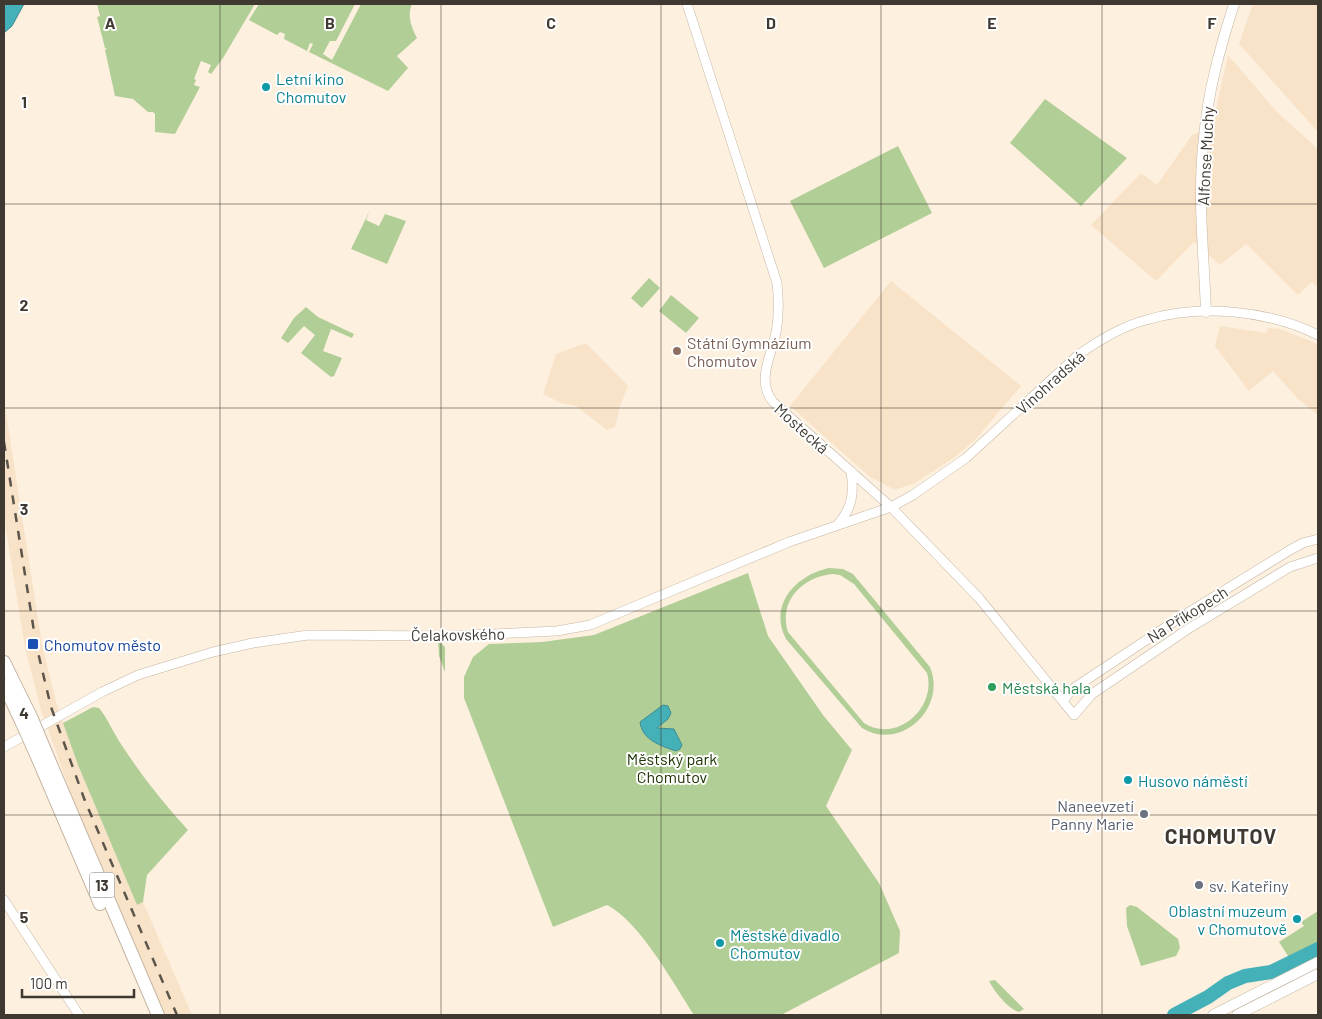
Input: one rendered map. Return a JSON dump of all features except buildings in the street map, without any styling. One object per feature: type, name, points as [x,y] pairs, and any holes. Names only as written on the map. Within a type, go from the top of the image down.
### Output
[{"type":"highway","name":"13","points":[[4,662],[26,720],[158,1015]]},
{"type":"highway","name":"13","points":[[4,685],[26,720]]},
{"type":"highway","name":"13","points":[[43,757],[148,1015]]},
{"type":"main road","name":"Alfonse Muchy","points":[[1206,312],[1202,220],[1203,139],[1212,81],[1234,4]]},
{"type":"main road","points":[[1213,1015],[1318,962]]},
{"type":"main road","points":[[1237,1015],[1318,974]]},
{"type":"street","name":"Mostecká","points":[[687,4],[777,283],[779,313],[765,375],[766,393],[772,402],[891,507],[979,598],[1064,701],[1074,716]]},
{"type":"street","name":"Vinohradská","points":[[891,507],[914,495],[966,458],[999,430],[1064,366],[1095,343],[1147,319],[1206,312],[1279,320],[1318,335]]},
{"type":"street","points":[[837,526],[846,515],[852,500],[854,488],[850,471]]},
{"type":"street","name":"Čelakovského","points":[[4,747],[138,674],[213,652],[253,643],[308,635],[450,636],[574,630],[789,542],[891,507]]},
{"type":"street","name":"Na Příkopech","points":[[1064,701],[1071,690],[1181,616],[1290,550],[1303,543],[1318,539]]},
{"type":"street","name":"Na Příkopech","points":[[1074,716],[1092,694],[1188,629],[1290,567],[1318,558]]},
{"type":"street","points":[[4,900],[79,1015]]},
{"type":"shaded area","points":[[1253,4],[1318,4],[1318,132],[1239,44]]},
{"type":"shaded area","points":[[1228,55],[1276,111],[1318,149],[1318,288],[1312,282],[1298,295],[1246,244],[1220,265],[1194,242],[1156,281],[1091,225],[1141,173],[1157,185],[1192,135],[1212,127]]},
{"type":"shaded area","points":[[891,281],[1021,386],[975,440],[955,457],[915,483],[895,490],[870,477],[790,406]]},
{"type":"shaded area","points":[[1220,326],[1266,333],[1268,328],[1280,329],[1318,344],[1318,415],[1298,399],[1273,371],[1249,391],[1215,346]]},
{"type":"shaded area","points":[[586,343],[628,386],[620,406],[615,427],[607,430],[576,406],[561,403],[543,394],[556,354]]},
{"type":"shaded area","points":[[4,400],[42,645],[57,705],[78,765],[137,905],[143,902],[192,1015],[165,1015],[75,805],[41,710],[25,648],[4,517]]},
{"type":"green space","points":[[97,4],[255,4],[223,58],[211,74],[208,72],[211,65],[201,61],[194,79],[196,80],[194,85],[200,87],[175,134],[155,132],[155,114],[153,112],[148,112],[133,99],[115,96],[105,50],[107,49],[105,48],[97,17],[100,16]]},
{"type":"green space","points":[[259,4],[355,4],[336,41],[330,41],[323,54],[332,60],[361,4],[412,4],[410,21],[417,38],[397,56],[408,68],[388,91],[309,52],[313,44],[310,43],[307,51],[284,39],[285,34],[280,32],[277,35],[249,20]]},
{"type":"green space","points":[[1045,99],[1127,158],[1081,206],[1010,143]]},
{"type":"green space","points":[[898,146],[932,213],[824,268],[790,201]]},
{"type":"green space","points":[[370,210],[366,220],[379,226],[385,214],[406,221],[387,264],[351,249]]},
{"type":"green space","points":[[649,278],[660,288],[642,308],[631,298]]},
{"type":"green space","points":[[671,295],[699,318],[686,333],[659,311]]},
{"type":"green space","points":[[306,307],[318,317],[354,334],[352,338],[331,329],[323,351],[342,358],[334,376],[331,377],[301,353],[315,335],[304,326],[288,343],[281,338],[294,318]]},
{"type":"green space","points":[[829,568],[843,569],[853,574],[930,667],[934,682],[932,697],[926,711],[917,722],[905,730],[891,734],[877,734],[862,728],[786,639],[781,626],[780,615],[783,603],[788,593],[796,585],[806,577]],"holes":[[[840,575],[854,584],[927,673],[926,699],[920,710],[901,726],[889,729],[876,728],[864,723],[788,632],[787,610],[795,592],[811,580],[821,576]]]},
{"type":"green space","name":"Městský park Chomutov","points":[[748,573],[768,636],[823,715],[852,750],[826,806],[879,883],[900,931],[899,953],[781,1015],[694,1015],[644,939],[632,925],[607,905],[553,927],[464,698],[464,677],[473,657],[489,644],[542,642],[594,635]]},
{"type":"green space","points":[[438,640],[445,647],[445,672],[439,656]]},
{"type":"green space","points":[[93,707],[99,708],[144,778],[188,830],[147,875],[143,902],[137,905],[78,765],[63,723]]},
{"type":"green space","points":[[1130,905],[1137,907],[1178,939],[1180,948],[1176,956],[1141,966],[1127,926],[1126,908]]},
{"type":"green space","points":[[1318,911],[1318,946],[1290,959],[1279,942],[1304,926],[1301,922]]},
{"type":"green space","points":[[995,980],[1024,1009],[1019,1012],[1006,1004],[989,981]]},
{"type":"water","points":[[4,4],[24,4],[12,26],[4,33]]},
{"type":"water","points":[[663,705],[668,706],[671,713],[668,719],[657,728],[674,729],[682,745],[676,751],[648,738],[640,722]]},
{"type":"waterway","points":[[1174,1015],[1208,997],[1228,983],[1245,976],[1271,972],[1318,949]]},
{"type":"railway","points":[[4,442],[36,644],[51,707],[85,801],[177,1015]]},
{"type":"place","name":"Letní kino Chomutov","points":[[266,87]]},
{"type":"place","name":"Státní Gymnázium Chomutov","points":[[677,351]]},
{"type":"place","name":"Chomutov město","points":[[33,644]]},
{"type":"place","name":"Městská hala","points":[[992,687]]},
{"type":"place","name":"Husovo náměstí","points":[[1128,780]]},
{"type":"place","name":"Naneevzetí Panny Marie","points":[[1144,814]]},
{"type":"place","name":"sv. Kateřiny","points":[[1199,885]]},
{"type":"place","name":"Oblastní muzeum v Chomutově","points":[[1297,919]]},
{"type":"place","name":"Městské divadlo Chomutov","points":[[720,943]]},
{"type":"district","name":"CHOMUTOV","points":[[1221,835]]}]
